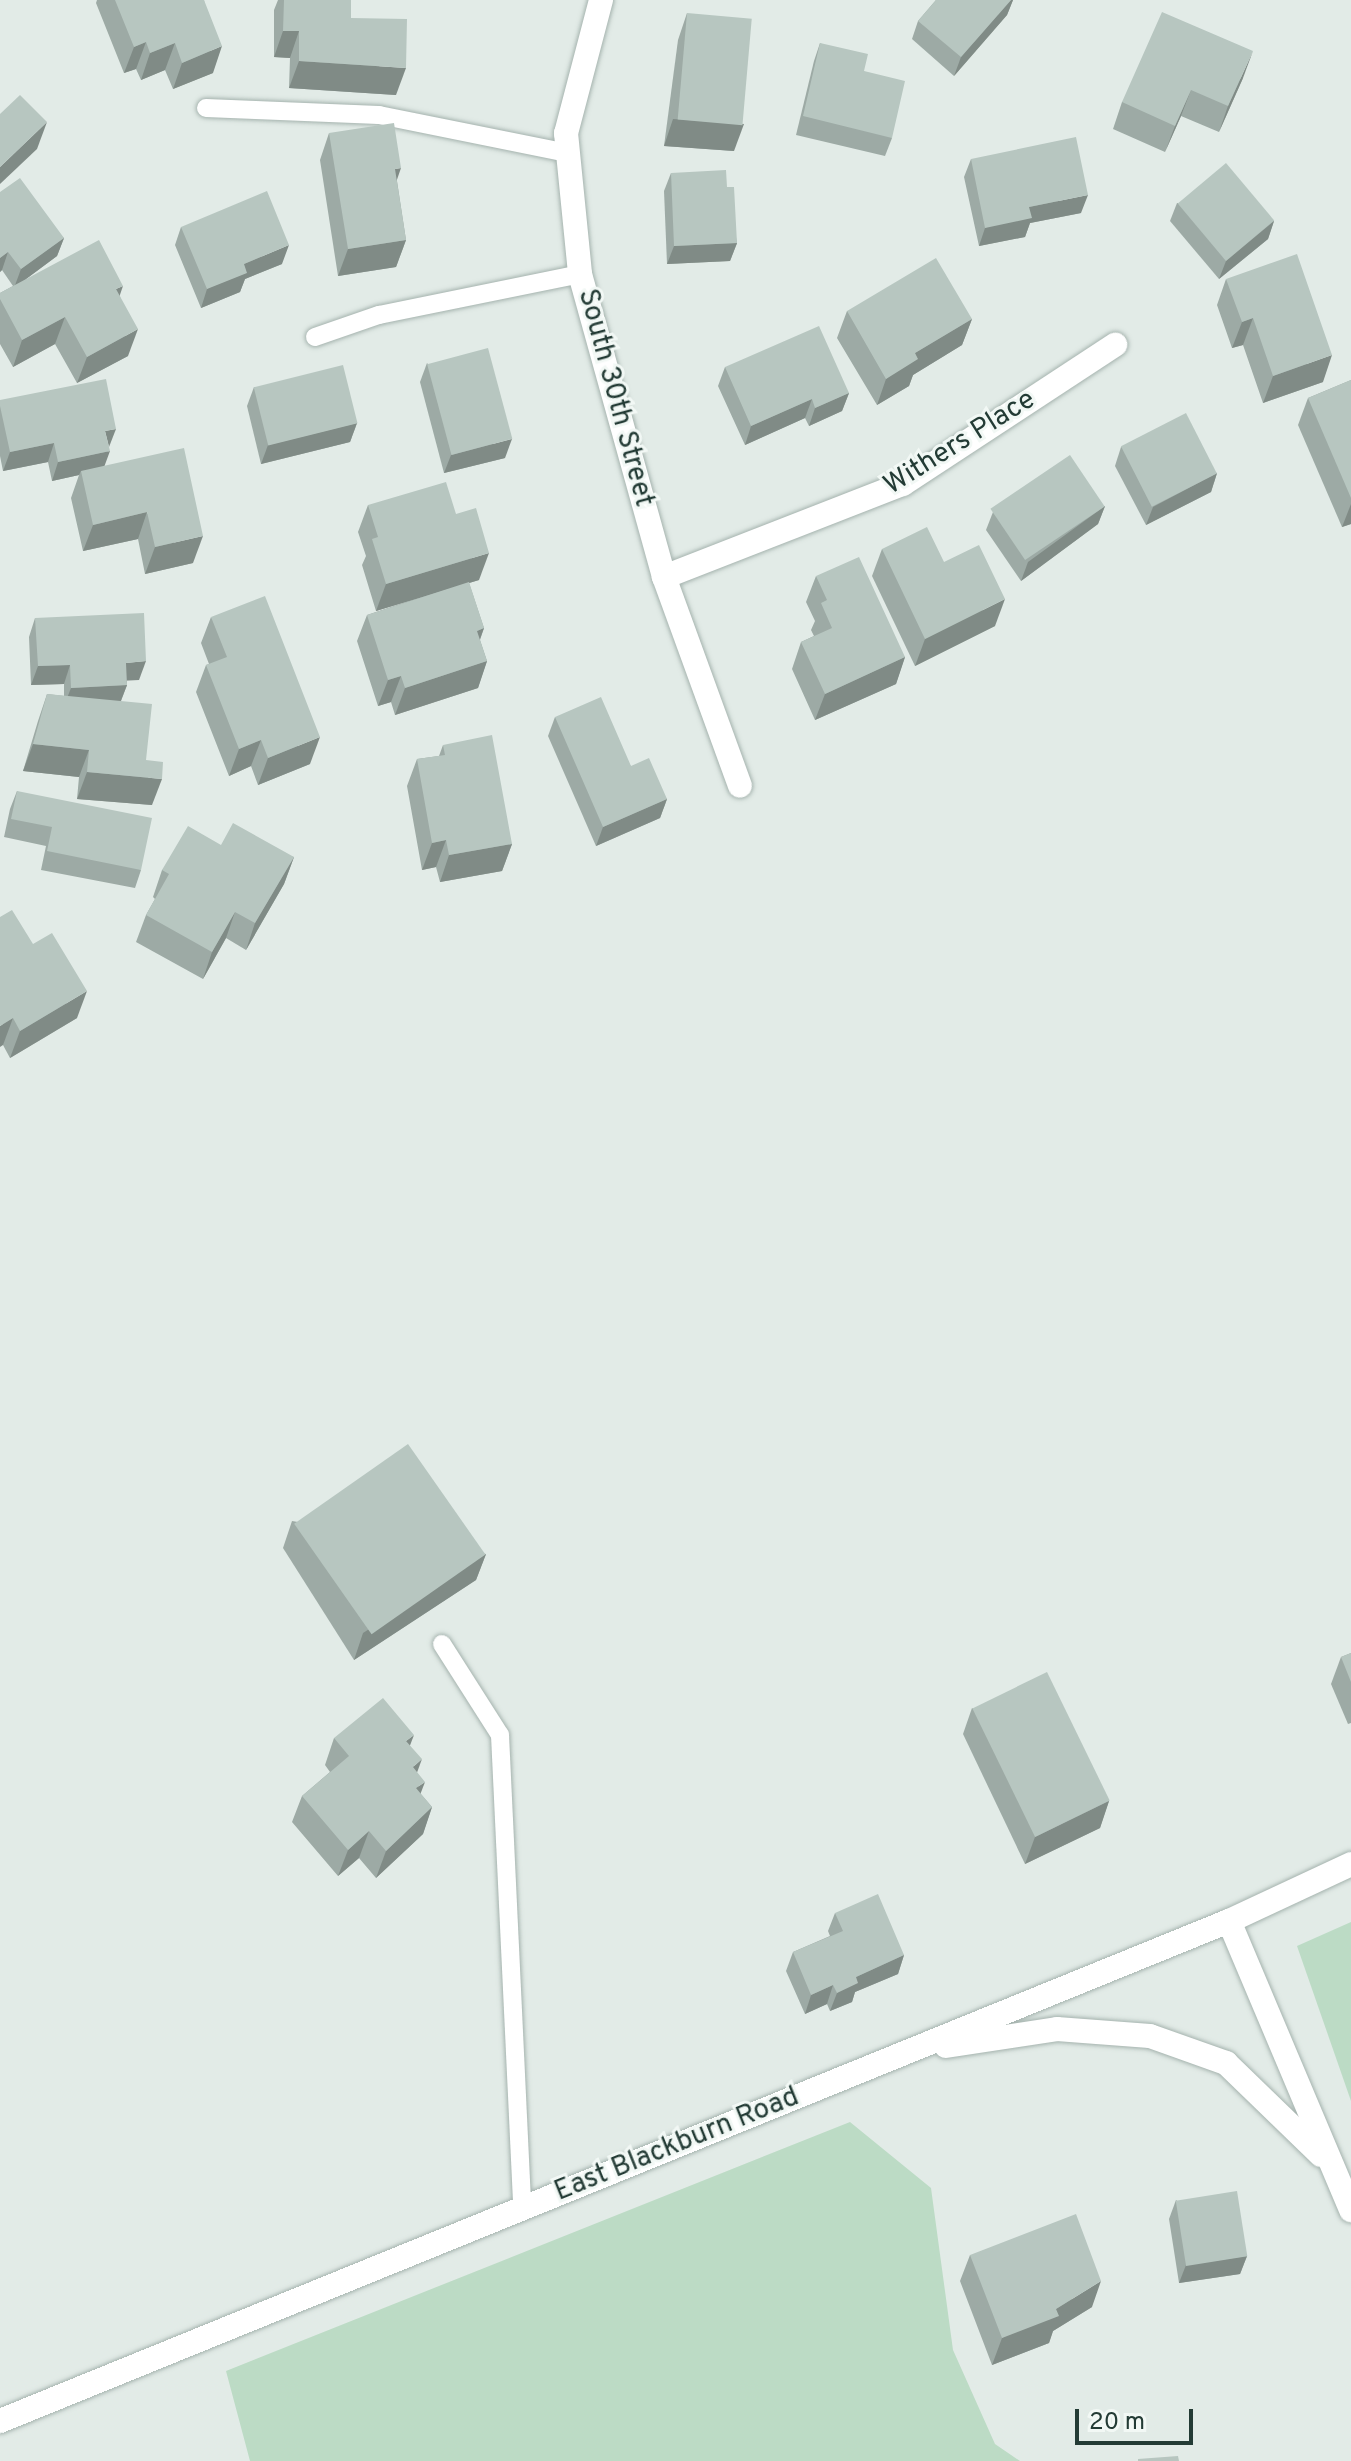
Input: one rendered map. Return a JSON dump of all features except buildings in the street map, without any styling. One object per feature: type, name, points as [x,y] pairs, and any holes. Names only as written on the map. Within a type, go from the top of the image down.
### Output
[{"type":"street","name":"South 30th Street","points":[[601,0],[566,133],[580,274],[664,577],[740,786]]},
{"type":"street","name":"Withers Place","points":[[664,577],[903,484],[1115,345]]},
{"type":"street","name":"East Blackburn Road","points":[[0,2421],[1229,1921],[1351,1864]]},
{"type":"street","points":[[1229,1921],[1351,2210]]},
{"type":"street","points":[[907,2051],[1057,2029],[1150,2036],[1226,2063],[1333,2169]]},
{"type":"lane","points":[[206,108],[379,115],[568,153]]},
{"type":"lane","points":[[315,337],[379,315],[580,274]]},
{"type":"lane","points":[[442,1644],[500,1735],[522,2208]]},
{"type":"green space","points":[[1351,1922],[1351,2101],[1297,1946]]},
{"type":"green space","points":[[850,2122],[931,2188],[953,2350],[995,2444],[1020,2461],[250,2461],[226,2371]]}]
